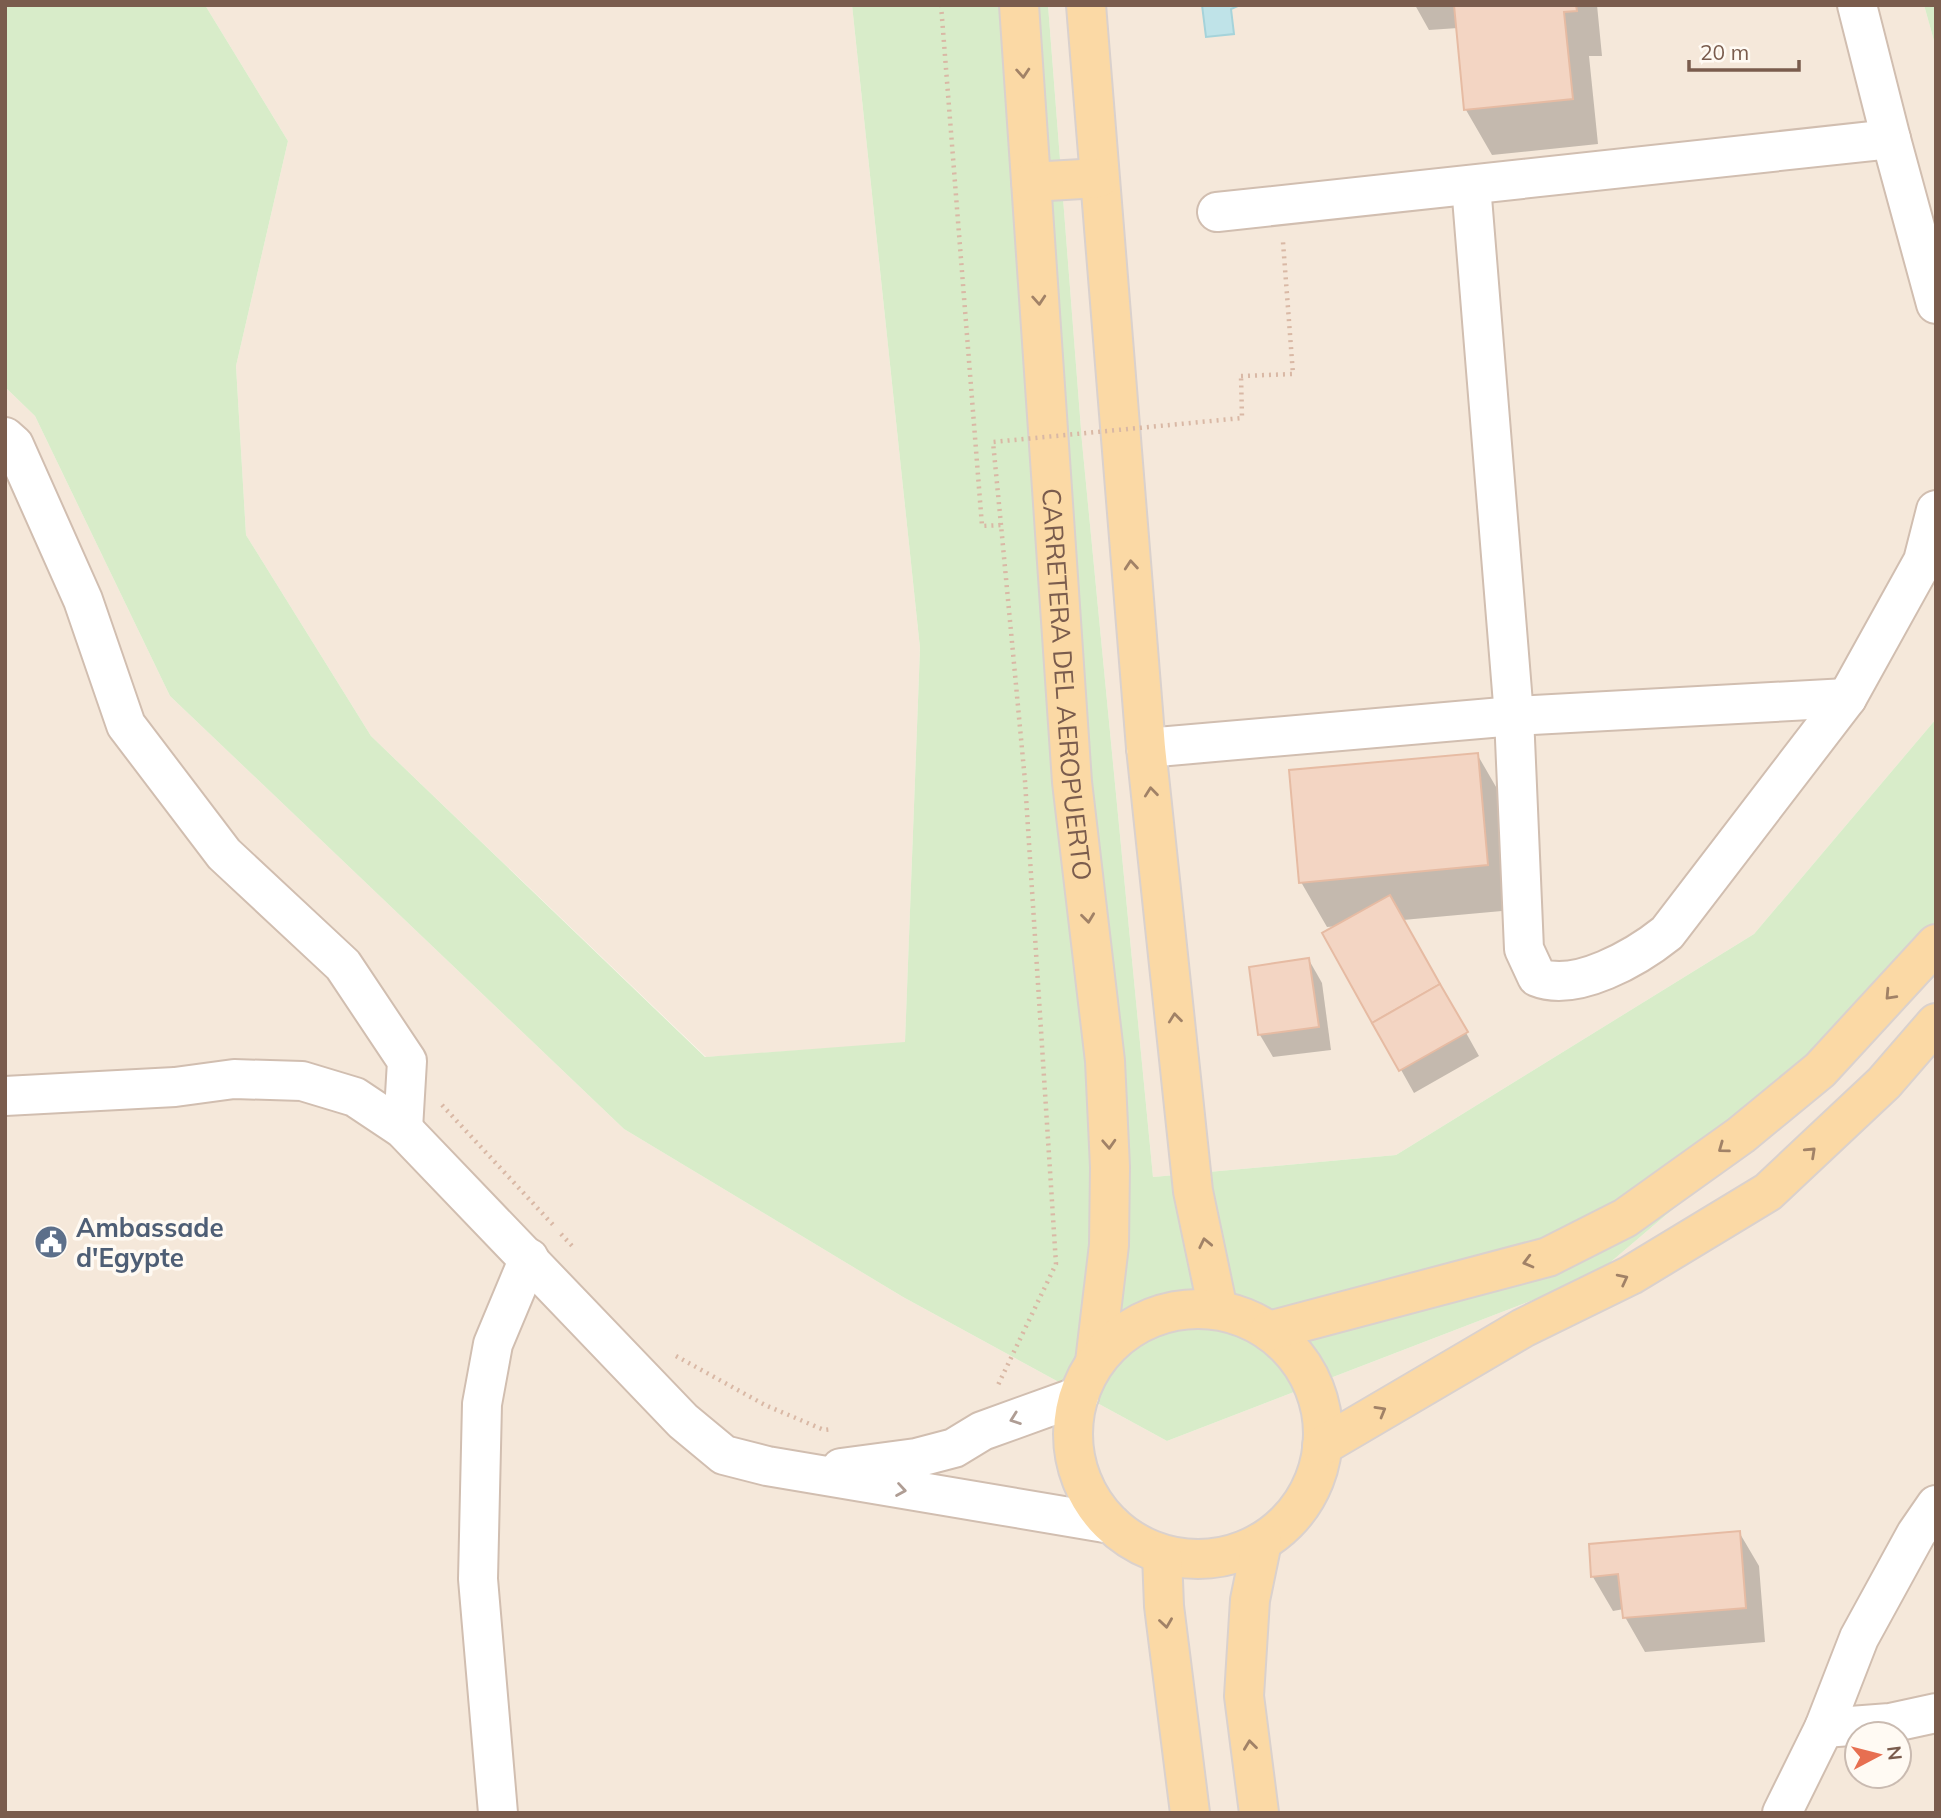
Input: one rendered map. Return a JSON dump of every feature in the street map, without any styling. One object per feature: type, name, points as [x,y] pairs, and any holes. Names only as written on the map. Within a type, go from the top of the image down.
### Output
[{"type":"main road","name":"CARRETERA DEL AEROPUERTO","points":[[1019,5],[1072,782],[1105,1062],[1110,1167],[1109,1245],[1095,1362]]},
{"type":"main road","points":[[1086,5],[1146,748],[1193,1191],[1218,1310]]},
{"type":"main road","points":[[1031,182],[1099,178]]},
{"type":"main road","points":[[1269,1331],[1548,1256],[1625,1218],[1741,1135],[1820,1070],[1936,944]]},
{"type":"main road","points":[[1322,1446],[1523,1328],[1631,1275],[1768,1192],[1884,1083],[1936,1023]]},
{"type":"main road","points":[[1195,1308],[1218,1310],[1245,1318],[1269,1331],[1293,1353],[1311,1382],[1320,1413],[1322,1446],[1316,1475],[1303,1501],[1285,1524],[1262,1542],[1238,1553],[1213,1559],[1162,1555],[1135,1542],[1111,1524],[1094,1503],[1081,1478],[1074,1451],[1073,1423],[1079,1396],[1095,1362],[1129,1329],[1149,1318],[1195,1308]]},
{"type":"main road","points":[[1259,1813],[1244,1696],[1250,1600],[1262,1542]]},
{"type":"main road","points":[[1162,1555],[1164,1606],[1190,1813]]},
{"type":"street","points":[[1857,5],[1936,304]]},
{"type":"street","points":[[1217,212],[1891,139]]},
{"type":"street","points":[[1471,186],[1514,716],[1524,949],[1530,967],[1537,977],[1546,981],[1588,976],[1643,952],[1667,933],[1847,698],[1923,561],[1936,510]]},
{"type":"street","points":[[5,437],[14,445],[83,600],[126,725],[224,854],[342,965],[407,1061],[403,1129]]},
{"type":"street","points":[[1146,748],[1514,716],[1847,698]]},
{"type":"street","points":[[5,1096],[175,1087],[234,1079],[302,1081],[355,1097],[403,1129],[683,1422],[724,1455],[767,1466],[811,1471],[855,1483],[1111,1524]]},
{"type":"street","points":[[498,1813],[478,1579],[482,1404],[493,1344],[529,1258]]},
{"type":"street","points":[[811,1471],[916,1458],[954,1448],[982,1431],[1079,1396]]},
{"type":"street","points":[[1782,1813],[1824,1728],[1859,1638],[1916,1534],[1936,1505]]},
{"type":"street","points":[[1824,1728],[1890,1723],[1936,1713]]},
{"type":"path","points":[[941,5],[982,526],[1001,525]]},
{"type":"path","points":[[993,1395],[1056,1264],[1025,781],[993,442],[1242,418],[1241,376],[1293,374],[1280,206]]},
{"type":"path","points":[[407,1061],[451,1117],[582,1257]]},
{"type":"path","points":[[672,1353],[765,1405],[824,1430],[836,1429]]},
{"type":"shaded area","points":[[205,5],[852,5],[920,648],[905,1043],[706,1057],[371,736],[246,535],[236,366],[288,141]]},
{"type":"shaded area","points":[[1048,5],[1924,5],[1936,48],[1936,719],[1754,934],[1396,1155],[1153,1177],[1082,442]]},
{"type":"shaded area","points":[[5,387],[35,416],[170,696],[624,1129],[903,1297],[1167,1441],[1593,1277],[1873,1039],[1936,975],[1936,1813],[5,1813]]},
{"type":"green space","points":[[5,5],[205,5],[288,141],[236,366],[246,535],[371,736],[705,1057],[905,1042],[920,648],[852,5],[1048,5],[1082,442],[1153,1177],[1396,1155],[1754,934],[1936,719],[1936,975],[1873,1039],[1593,1277],[1167,1441],[903,1297],[624,1129],[170,696],[35,416],[5,387]]},
{"type":"green space","points":[[1924,5],[1936,5],[1936,48]]},
{"type":"water","points":[[1202,5],[1240,5],[1231,9],[1234,34],[1206,37]]},
{"type":"building","points":[[1454,5],[1576,5],[1577,11],[1564,12],[1573,99],[1464,110]]},
{"type":"building","points":[[1478,753],[1488,865],[1299,883],[1289,770]]},
{"type":"building","points":[[1390,895],[1440,984],[1372,1023],[1322,933]]},
{"type":"building","points":[[1309,958],[1319,1027],[1258,1035],[1249,967]]},
{"type":"building","points":[[1440,984],[1468,1032],[1399,1071],[1372,1023]]},
{"type":"building","points":[[1740,1531],[1746,1608],[1623,1618],[1618,1574],[1591,1577],[1589,1544]]},
{"type":"place","name":"Ambassade d'Egypte","points":[[51,1242]]}]
